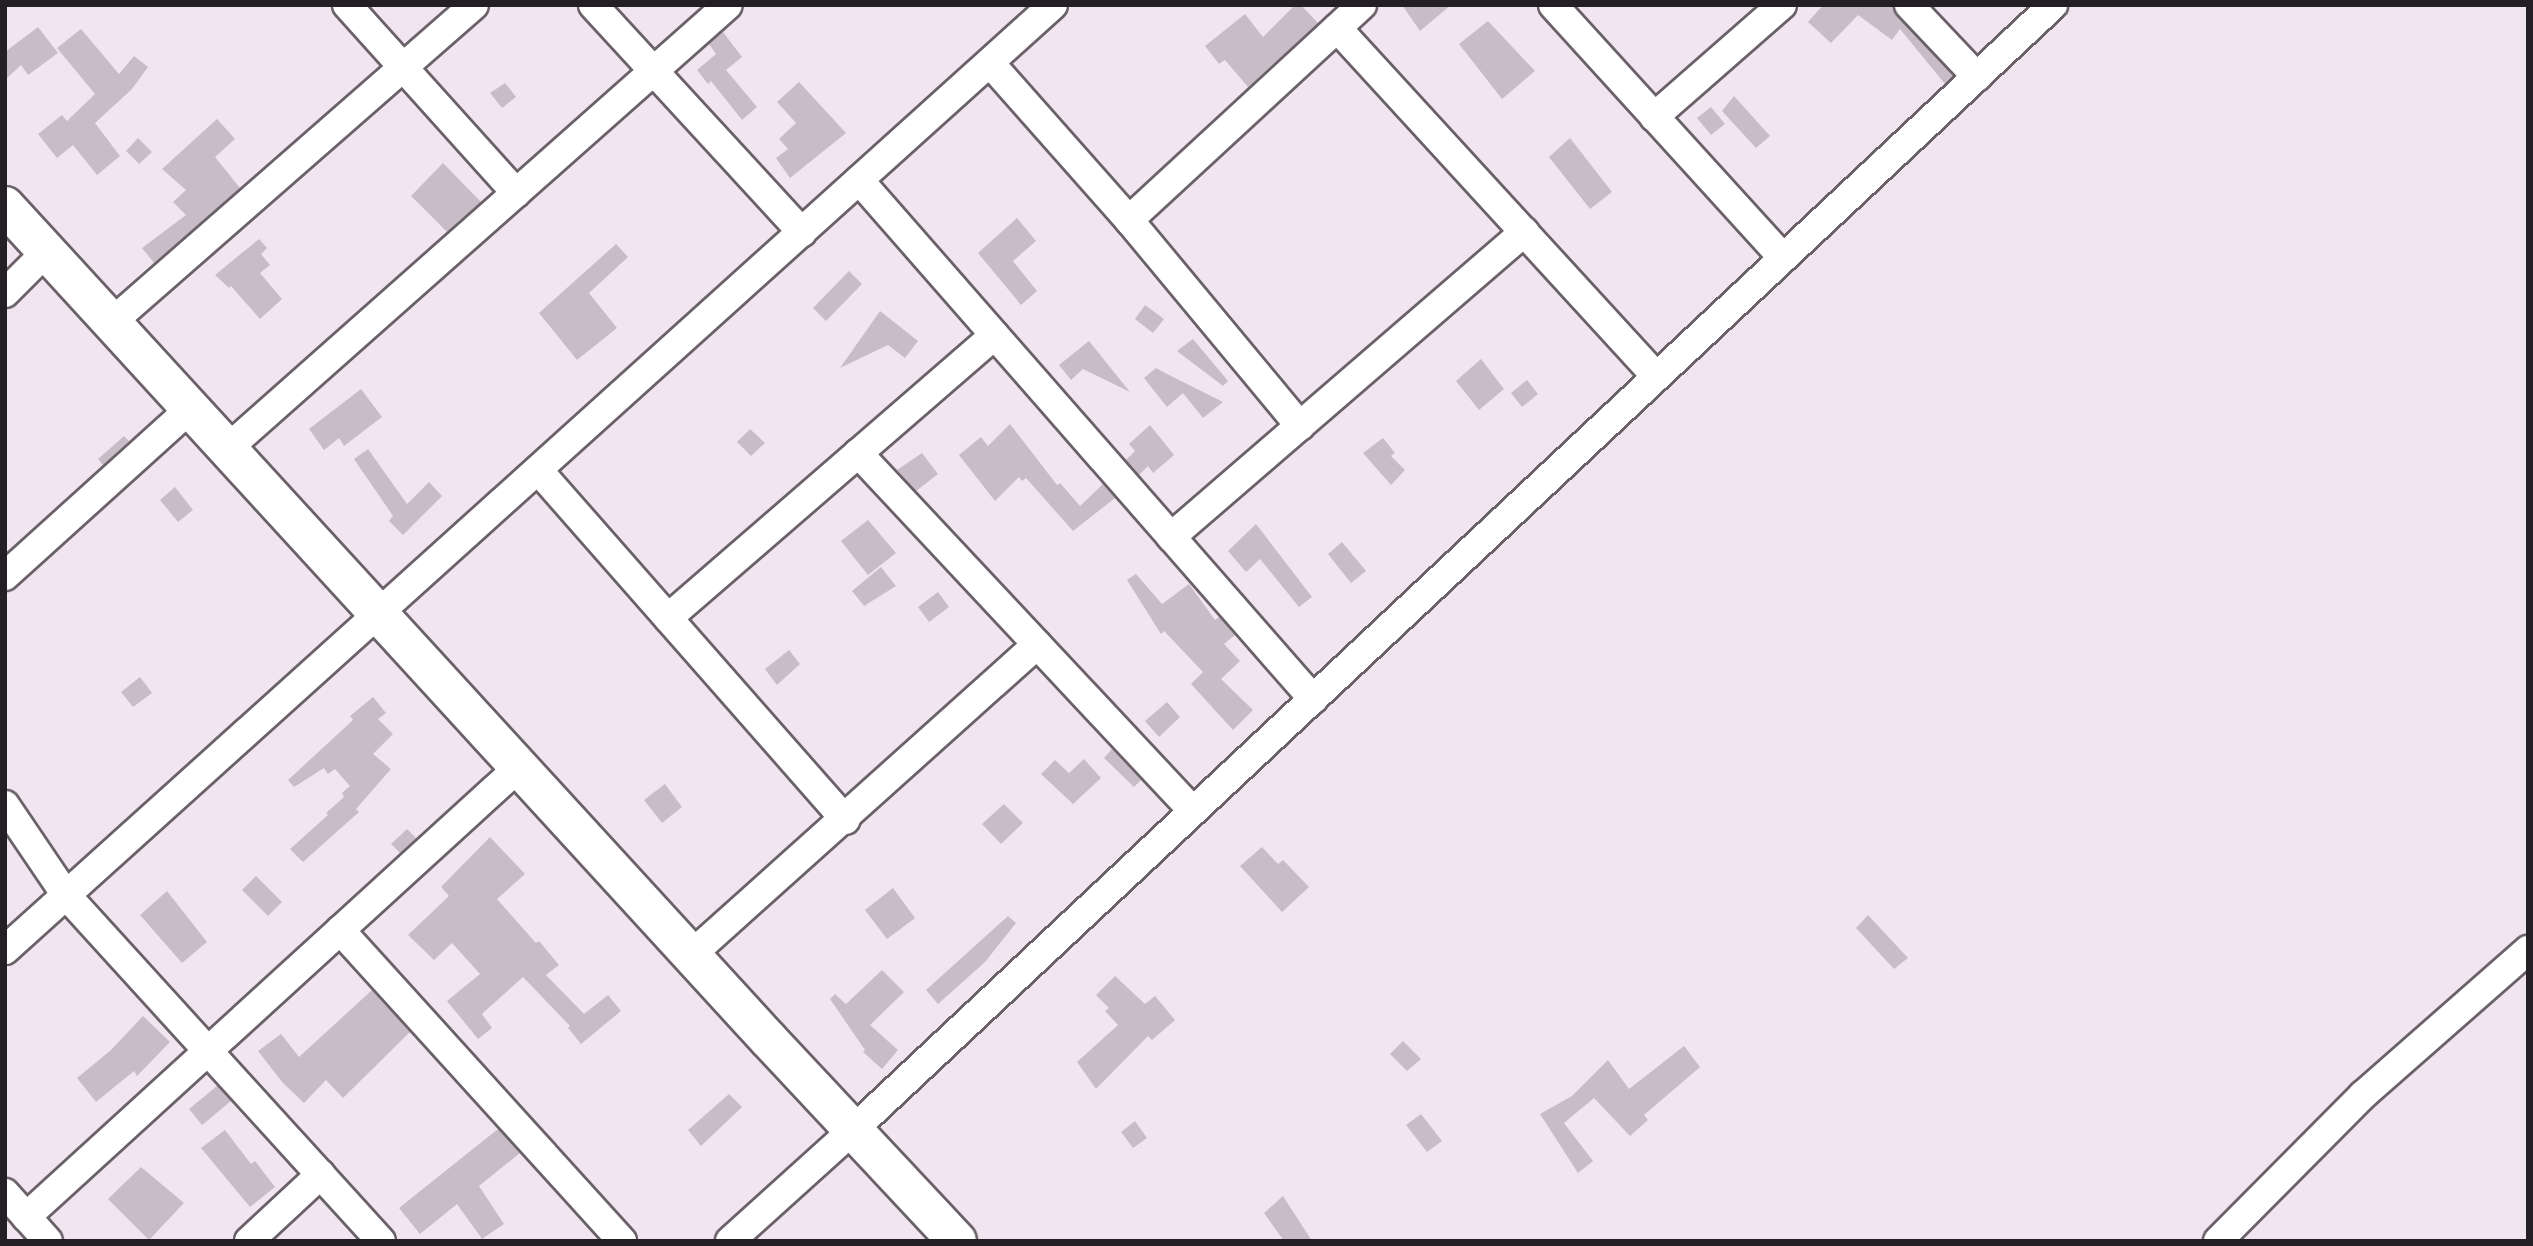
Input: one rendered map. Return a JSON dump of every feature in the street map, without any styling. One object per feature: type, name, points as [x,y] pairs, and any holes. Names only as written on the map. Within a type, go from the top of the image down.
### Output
[{"type":"main road","points":[[5,206],[691,955],[957,1241]]},
{"type":"street","points":[[348,5],[516,193]]},
{"type":"street","points":[[112,322],[474,5]]},
{"type":"street","points":[[593,5],[802,232]]},
{"type":"street","points":[[227,449],[728,5]]},
{"type":"street","points":[[5,950],[1054,5]]},
{"type":"street","points":[[1129,220],[1362,5]]},
{"type":"street","points":[[1553,5],[1783,258]]},
{"type":"street","points":[[1909,5],[1977,77]]},
{"type":"street","points":[[730,1241],[853,1130],[2053,5]]},
{"type":"street","points":[[1654,117],[1780,6]]},
{"type":"street","points":[[1337,28],[1657,377]]},
{"type":"street","points":[[990,63],[1129,220],[1300,426]]},
{"type":"street","points":[[859,180],[1313,699]]},
{"type":"street","points":[[1171,537],[1524,232]]},
{"type":"street","points":[[5,293],[47,251]]},
{"type":"street","points":[[668,618],[995,335]]},
{"type":"street","points":[[5,576],[190,409]]},
{"type":"street","points":[[858,453],[1193,811]]},
{"type":"street","points":[[538,470],[845,820]]},
{"type":"street","points":[[691,955],[845,820],[1037,645]]},
{"type":"street","points":[[26,1217],[519,767]]},
{"type":"street","points":[[5,805],[66,895],[381,1241]]},
{"type":"street","points":[[340,930],[622,1241]]},
{"type":"street","points":[[2218,1241],[2363,1095],[2528,950]]},
{"type":"street","points":[[248,1241],[321,1174]]},
{"type":"street","points":[[5,1193],[48,1241]]},
{"type":"building","points":[[1295,5],[1301,5],[1318,23],[1248,87],[1225,60],[1219,64],[1205,46],[1245,14],[1263,37]]},
{"type":"building","points":[[1402,5],[1451,5],[1420,31]]},
{"type":"building","points":[[1823,5],[1893,5],[1897,16],[1953,76],[1945,84],[1900,29],[1892,40],[1858,15],[1831,43],[1808,22]]},
{"type":"building","points":[[1488,21],[1535,71],[1502,99],[1459,44]]},
{"type":"building","points":[[38,27],[58,53],[28,75],[21,65],[5,80],[5,52]]},
{"type":"building","points":[[81,29],[119,74],[134,56],[148,67],[132,89],[95,123],[120,156],[97,175],[73,145],[57,158],[38,134],[62,115],[67,121],[95,94],[57,48]]},
{"type":"building","points":[[723,32],[742,57],[726,70],[757,107],[742,120],[711,81],[708,84],[697,70],[716,54],[709,44]]},
{"type":"building","points":[[799,82],[846,133],[790,178],[776,158],[788,149],[779,139],[796,123],[777,102]]},
{"type":"building","points":[[505,83],[516,97],[502,108],[490,93]]},
{"type":"building","points":[[1734,96],[1770,136],[1756,148],[1722,111]]},
{"type":"building","points":[[1711,107],[1725,124],[1711,135],[1697,118]]},
{"type":"building","points":[[217,119],[235,139],[215,157],[240,188],[154,263],[142,248],[186,215],[173,202],[186,190],[162,169]]},
{"type":"building","points":[[138,138],[152,152],[139,164],[126,151]]},
{"type":"building","points":[[1570,138],[1612,192],[1590,209],[1549,157]]},
{"type":"building","points":[[443,163],[481,202],[447,232],[411,196]]},
{"type":"building","points":[[1017,218],[1036,241],[1013,261],[1037,291],[1021,305],[978,253]]},
{"type":"building","points":[[259,239],[267,248],[261,254],[270,265],[260,273],[282,299],[260,319],[231,286],[229,288],[215,275]]},
{"type":"building","points":[[616,244],[628,257],[589,293],[617,328],[577,360],[539,313]]},
{"type":"building","points":[[849,271],[862,284],[826,321],[813,308]]},
{"type":"building","points":[[1145,305],[1164,319],[1153,333],[1135,319]]},
{"type":"building","points":[[880,311],[918,341],[905,358],[888,345],[840,368]]},
{"type":"building","points":[[1193,339],[1228,381],[1223,386],[1177,351]]},
{"type":"building","points":[[1089,341],[1130,392],[1083,369],[1071,380],[1059,365]]},
{"type":"building","points":[[1481,359],[1504,389],[1479,410],[1456,381]]},
{"type":"building","points":[[1156,368],[1223,402],[1203,418],[1183,393],[1167,407],[1144,378]]},
{"type":"building","points":[[1527,380],[1538,394],[1522,407],[1511,393]]},
{"type":"building","points":[[361,389],[382,417],[344,446],[339,438],[324,450],[309,429]]},
{"type":"building","points":[[1010,424],[1057,485],[1060,483],[1080,506],[1103,484],[1115,498],[1073,531],[1026,478],[1022,481],[1019,477],[995,501],[959,455],[981,437],[988,446]]},
{"type":"building","points":[[1150,425],[1174,455],[1153,473],[1148,466],[1139,475],[1126,460],[1135,451],[1129,444]]},
{"type":"building","points":[[750,429],[765,443],[751,456],[737,442]]},
{"type":"building","points":[[124,436],[129,441],[103,465],[98,459]]},
{"type":"building","points":[[1383,438],[1395,453],[1391,456],[1405,470],[1391,485],[1363,453]]},
{"type":"building","points":[[368,449],[407,504],[429,482],[442,496],[403,535],[389,521],[393,516],[354,459]]},
{"type":"building","points":[[922,453],[938,474],[916,491],[897,470]]},
{"type":"building","points":[[175,487],[193,510],[178,522],[160,500]]},
{"type":"building","points":[[868,520],[896,553],[868,575],[841,541]]},
{"type":"building","points":[[1256,524],[1312,597],[1299,607],[1260,559],[1246,572],[1228,551]]},
{"type":"building","points":[[1342,542],[1366,571],[1351,583],[1328,554]]},
{"type":"building","points":[[881,567],[896,586],[864,606],[852,591]]},
{"type":"building","points":[[1136,574],[1162,604],[1189,584],[1215,620],[1219,617],[1235,635],[1224,644],[1240,661],[1221,679],[1253,710],[1233,730],[1191,684],[1203,672],[1164,631],[1161,634],[1127,580]]},
{"type":"building","points":[[938,592],[949,607],[929,622],[918,607]]},
{"type":"building","points":[[789,650],[800,664],[777,685],[765,669]]},
{"type":"building","points":[[140,677],[152,693],[133,707],[121,692]]},
{"type":"building","points":[[373,697],[386,713],[378,719],[393,734],[373,754],[391,769],[356,809],[359,812],[303,862],[290,849],[328,815],[326,813],[344,797],[342,793],[350,786],[335,769],[328,774],[324,768],[294,787],[288,780],[353,720],[350,716]]},
{"type":"building","points":[[1167,702],[1180,717],[1159,737],[1145,721]]},
{"type":"building","points":[[1112,749],[1141,780],[1134,787],[1104,758]]},
{"type":"building","points":[[1084,759],[1101,778],[1073,804],[1041,774],[1055,760],[1069,773]]},
{"type":"building","points":[[665,784],[682,807],[662,823],[644,800]]},
{"type":"building","points":[[1004,804],[1023,823],[1001,844],[982,824]]},
{"type":"building","points":[[407,829],[416,838],[400,853],[391,844]]},
{"type":"building","points":[[490,837],[525,874],[497,899],[559,965],[546,975],[584,1014],[608,995],[621,1011],[581,1044],[568,1028],[570,1026],[523,977],[482,1014],[492,1028],[478,1039],[447,1001],[480,974],[452,943],[434,960],[408,935],[449,896],[441,887]]},
{"type":"building","points":[[1262,847],[1278,864],[1283,860],[1309,887],[1282,912],[1240,866]]},
{"type":"building","points":[[256,876],[282,902],[268,916],[242,890]]},
{"type":"building","points":[[893,888],[915,918],[887,939],[865,910]]},
{"type":"building","points":[[167,891],[207,942],[182,963],[140,915]]},
{"type":"building","points":[[1868,915],[1908,958],[1894,969],[1856,928]]},
{"type":"building","points":[[1008,916],[1016,923],[985,962],[938,1004],[926,990]]},
{"type":"building","points":[[882,970],[904,992],[870,1025],[898,1050],[882,1069],[863,1052],[865,1050],[830,999],[835,994],[846,1004]]},
{"type":"building","points":[[1115,976],[1145,1004],[1155,996],[1175,1020],[1152,1040],[1148,1036],[1096,1089],[1077,1062],[1118,1025],[1105,1011],[1109,1008],[1096,995]]},
{"type":"building","points":[[372,990],[410,1032],[343,1098],[326,1080],[304,1103],[283,1083],[258,1051],[281,1034],[299,1057]]},
{"type":"building","points":[[143,1016],[170,1042],[137,1076],[134,1071],[96,1102],[77,1078],[111,1050]]},
{"type":"building","points":[[1403,1041],[1421,1059],[1407,1071],[1390,1054]]},
{"type":"building","points":[[1684,1046],[1700,1067],[1644,1115],[1648,1120],[1630,1136],[1594,1098],[1564,1123],[1593,1161],[1578,1173],[1540,1114],[1572,1096],[1608,1060],[1629,1089]]},
{"type":"building","points":[[217,1086],[231,1101],[202,1125],[189,1109]]},
{"type":"building","points":[[729,1094],[742,1107],[701,1146],[688,1130]]},
{"type":"building","points":[[1421,1114],[1442,1141],[1427,1152],[1406,1125]]},
{"type":"building","points":[[1135,1121],[1147,1138],[1133,1148],[1121,1132]]},
{"type":"building","points":[[498,1129],[520,1153],[479,1186],[504,1224],[482,1239],[457,1204],[420,1234],[399,1208]]},
{"type":"building","points":[[225,1130],[251,1164],[255,1161],[275,1187],[250,1207],[201,1148]]},
{"type":"building","points":[[141,1167],[184,1203],[149,1240],[108,1199]]},
{"type":"building","points":[[1283,1196],[1312,1241],[1284,1241],[1264,1213]]}]
